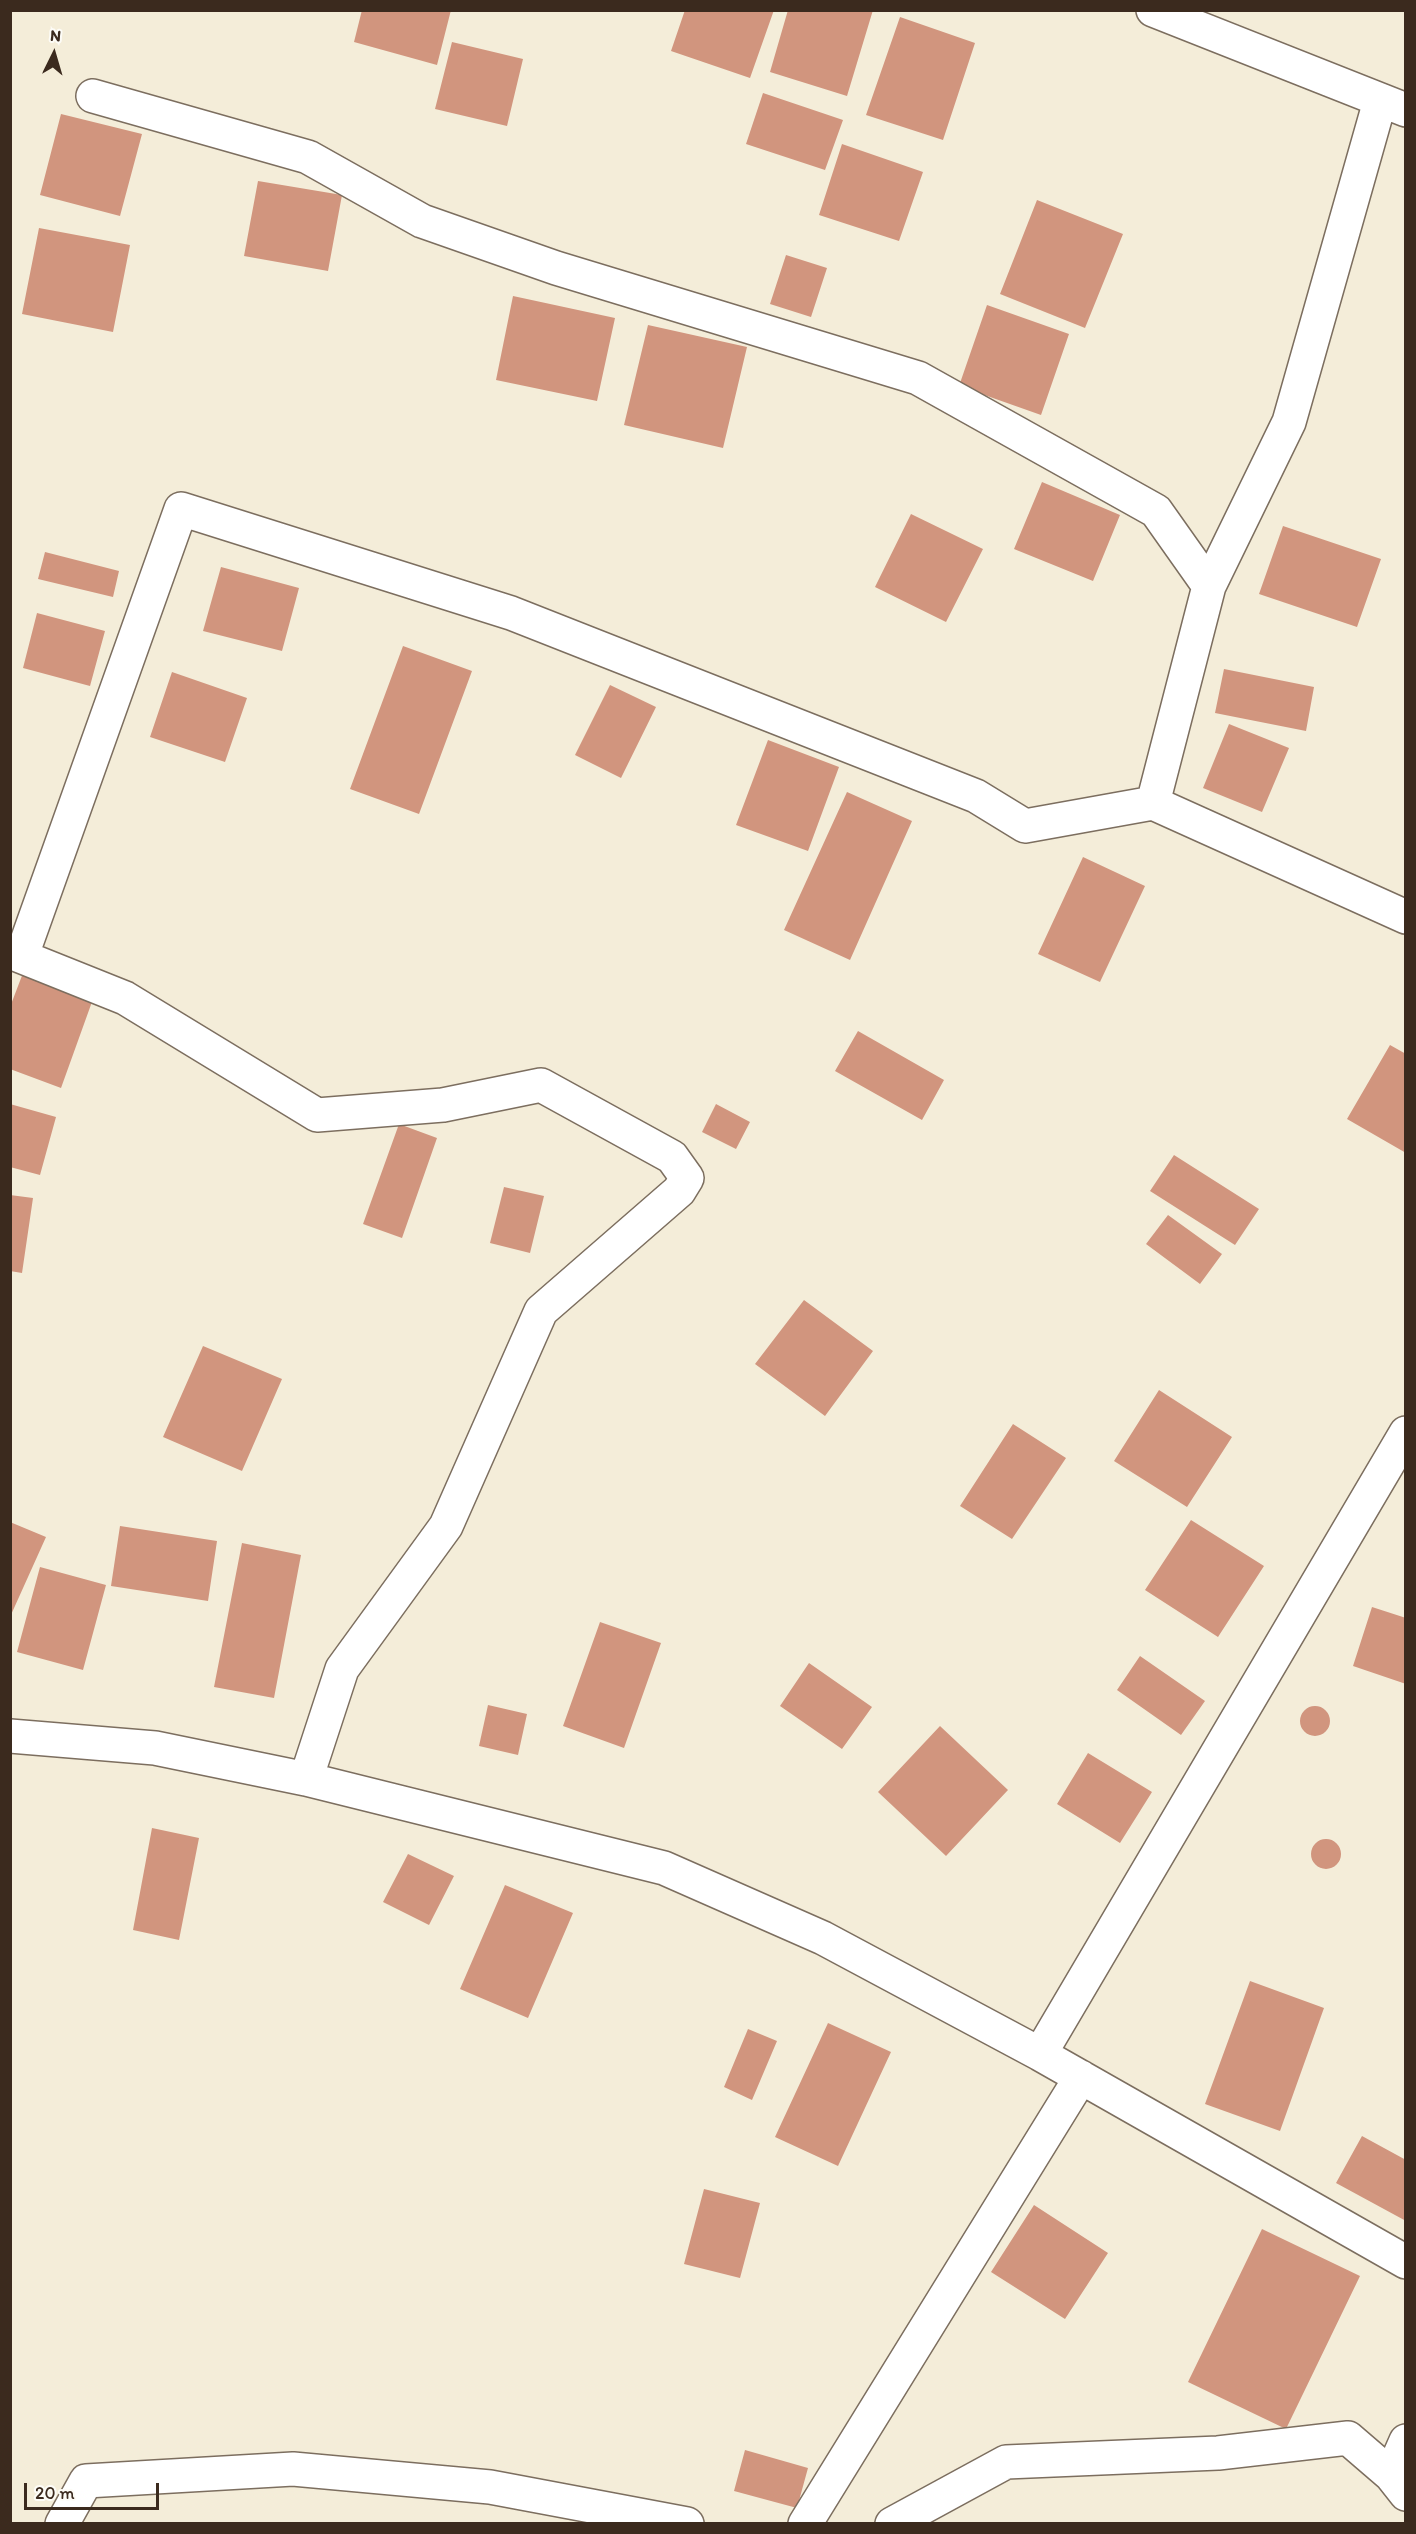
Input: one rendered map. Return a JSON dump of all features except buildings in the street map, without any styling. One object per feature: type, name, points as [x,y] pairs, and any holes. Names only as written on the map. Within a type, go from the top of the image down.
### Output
[{"type":"street","points":[[1153,10],[1393,105],[1290,422],[1209,586],[1153,803]]},
{"type":"street","points":[[93,96],[308,157],[422,221],[556,268],[918,378],[1156,511],[1209,586]]},
{"type":"street","points":[[306,1779],[342,1669],[446,1526],[541,1311],[679,1191],[687,1178],[672,1157],[541,1084],[443,1105],[317,1115],[125,999],[16,953],[181,508],[511,613],[976,796],[1025,826],[1153,803],[1406,917]]},
{"type":"street","points":[[1040,2054],[1406,1433]]},
{"type":"street","points":[[10,1736],[155,1748],[306,1779],[664,1868],[823,1938],[1040,2054],[1406,2262]]},
{"type":"street","points":[[805,2523],[1081,2077]]},
{"type":"street","points":[[892,2523],[1006,2462],[1218,2453],[1348,2438],[1398,2485]]},
{"type":"street","points":[[1398,2485],[1406,2441]]},
{"type":"street","points":[[62,2523],[86,2481],[293,2469],[490,2487],[687,2523]]}]
